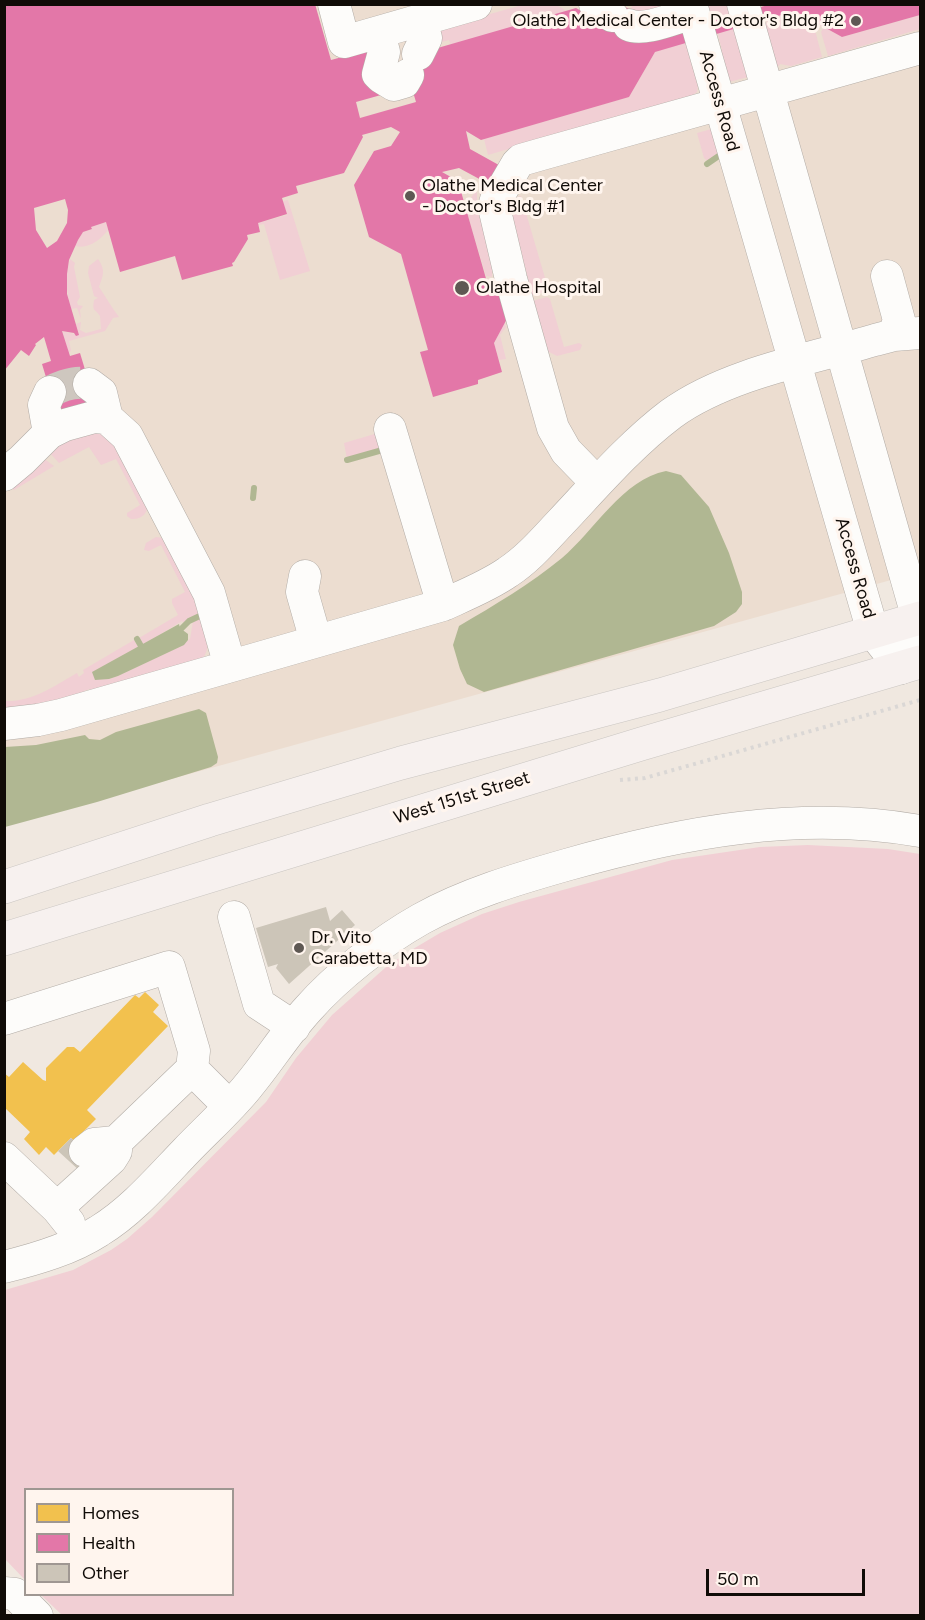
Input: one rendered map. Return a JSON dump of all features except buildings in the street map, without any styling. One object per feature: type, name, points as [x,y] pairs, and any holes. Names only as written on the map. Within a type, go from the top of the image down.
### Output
[{"type":"main road","points":[[4,887],[210,820],[401,763],[638,701],[919,618]]},
{"type":"main road","name":"West 151st Street","points":[[4,939],[572,765],[911,665]]},
{"type":"street","points":[[334,4],[344,42],[399,21],[476,4]]},
{"type":"street","points":[[743,4],[919,618],[911,665]]},
{"type":"street","points":[[612,15],[634,27],[645,27],[692,9]]},
{"type":"street","name":"Access Road","points":[[692,9],[873,632],[911,665]]},
{"type":"street","points":[[399,21],[426,38],[404,82],[394,85],[378,74],[384,52],[399,21]]},
{"type":"street","points":[[597,483],[566,451],[553,428],[511,279],[494,207],[521,160],[921,48]]},
{"type":"street","points":[[4,724],[61,715],[443,605],[479,589],[509,572],[532,552],[597,483],[657,426],[691,402],[722,386],[795,363],[907,334],[899,320],[887,276]]},
{"type":"street","points":[[89,384],[101,393],[107,418],[127,436],[201,575],[214,608],[230,666]]},
{"type":"street","points":[[49,433],[44,405],[50,392]]},
{"type":"street","points":[[4,475],[49,433],[65,425],[94,417],[107,418]]},
{"type":"street","points":[[390,429],[443,605]]},
{"type":"street","points":[[4,1267],[54,1252],[82,1240],[101,1230],[142,1196],[248,1087],[308,1009],[342,977],[394,936],[420,919],[465,898],[535,874],[659,840],[739,827],[779,824],[824,823],[921,831]]},
{"type":"street","points":[[234,917],[259,1004],[294,1027]]},
{"type":"street","points":[[4,1019],[168,967],[194,1051],[192,1069],[116,1142],[94,1144],[61,1176],[61,1204]]},
{"type":"street","points":[[192,1069],[229,1106]]},
{"type":"street","points":[[61,1204],[111,1159],[116,1151],[116,1142]]},
{"type":"street","points":[[4,1158],[61,1204],[82,1240]]},
{"type":"street","points":[[4,1593],[15,1594],[37,1616]]},
{"type":"shaded area","name":"Olathe Hospital","points":[[5,5],[920,5],[920,572],[5,825]]},
{"type":"shaded area","points":[[522,5],[552,5],[566,11],[451,45],[449,40],[431,45],[444,27]]},
{"type":"shaded area","points":[[633,5],[678,5],[625,17]]},
{"type":"shaded area","points":[[705,5],[730,5],[733,18],[711,25]]},
{"type":"shaded area","points":[[794,5],[788,15],[815,30],[822,57],[791,66],[780,64],[777,68],[761,25],[767,23],[766,15]]},
{"type":"shaded area","points":[[920,15],[920,29],[828,56],[821,32],[824,27],[842,37]]},
{"type":"shaded area","points":[[735,26],[748,77],[729,82],[718,51],[722,50],[717,31]]},
{"type":"shaded area","points":[[685,40],[698,86],[697,92],[693,95],[488,155],[484,139],[629,97],[655,52]]},
{"type":"shaded area","points":[[715,128],[722,152],[709,162],[704,158],[697,133]]},
{"type":"shaded area","points":[[477,189],[477,203],[493,261],[492,277],[486,276],[465,206]]},
{"type":"shaded area","points":[[521,196],[548,288],[546,292],[532,295],[508,200]]},
{"type":"shaded area","points":[[288,200],[310,271],[280,280],[264,224],[258,225],[258,223],[287,215],[283,201]]},
{"type":"shaded area","points":[[106,222],[108,230],[97,241],[85,246],[75,246],[83,232]]},
{"type":"shaded area","points":[[70,259],[75,263],[80,297],[77,302],[78,305],[83,306],[80,310],[81,319],[77,308],[71,309],[68,296],[67,278]]},
{"type":"shaded area","points":[[98,259],[103,270],[99,287],[119,317],[113,318],[105,331],[69,341],[71,350],[69,354],[62,331],[79,335],[76,324],[81,322],[80,330],[86,333],[101,329],[100,316],[93,307],[94,300],[98,298],[94,296],[88,273],[89,266]]},
{"type":"shaded area","points":[[547,297],[550,299],[564,347],[579,343],[582,345],[580,350],[557,356],[547,351],[533,301]]},
{"type":"shaded area","points":[[500,307],[506,327],[500,335],[506,359],[499,360],[494,343],[501,330],[495,309]]},
{"type":"shaded area","points":[[89,430],[109,434],[148,505],[145,514],[141,517],[131,519],[127,516],[127,513],[140,505],[116,459],[101,465],[89,447],[59,463],[49,452],[60,441]]},
{"type":"shaded area","points":[[378,433],[385,448],[347,459],[344,443]]},
{"type":"shaded area","points":[[43,458],[54,466],[14,490],[11,487]]},
{"type":"shaded area","points":[[666,471],[681,475],[709,507],[729,553],[742,592],[742,604],[736,612],[714,626],[484,692],[467,684],[453,645],[459,626],[550,568],[636,484]]},
{"type":"shaded area","points":[[156,537],[164,538],[202,613],[184,623],[182,621],[143,645],[139,638],[178,615],[172,599],[185,592],[161,545],[149,551],[144,550],[146,543]]},
{"type":"shaded area","points":[[203,617],[208,646],[200,662],[91,693],[90,689],[84,691],[85,695],[5,711],[5,701],[33,696],[77,673],[79,677],[84,673],[83,670],[134,640],[138,647],[93,672],[95,679],[109,679],[118,676],[177,648],[190,639],[193,621]]},
{"type":"shaded area","points":[[179,624],[180,628],[188,634],[188,640],[184,645],[118,676],[95,680],[92,672]]},
{"type":"shaded area","points":[[199,709],[206,713],[218,757],[217,763],[211,767],[5,827],[5,747],[36,745],[85,735],[89,739],[100,740],[116,732]]},
{"type":"shaded area","points":[[808,845],[888,849],[920,854],[920,1615],[63,1616],[42,1596],[234,1596],[234,1488],[24,1488],[24,1579],[5,1559],[5,1290],[73,1270],[127,1239],[152,1217],[266,1102],[296,1058],[332,1015],[385,968],[440,933],[482,914],[519,902],[672,860],[760,847]]},
{"type":"waterway","points":[[707,164],[723,153]]},
{"type":"waterway","points":[[347,460],[386,449]]},
{"type":"waterway","points":[[253,498],[254,488]]},
{"type":"waterway","points":[[181,629],[189,621],[204,614]]},
{"type":"waterway","points":[[137,639],[141,646]]},
{"type":"tunnel","points":[[50,392],[69,384],[89,384]]},
{"type":"place","name":"Olathe Medical Center - Doctor's Bldg #2","points":[[856,21]]},
{"type":"place","name":"Olathe Medical Center - Doctor's Bldg #1","points":[[410,196]]},
{"type":"place","name":"Olathe Hospital","points":[[462,288]]},
{"type":"place","name":"Dr. Vito Carabetta, MD","points":[[299,948]]}]
